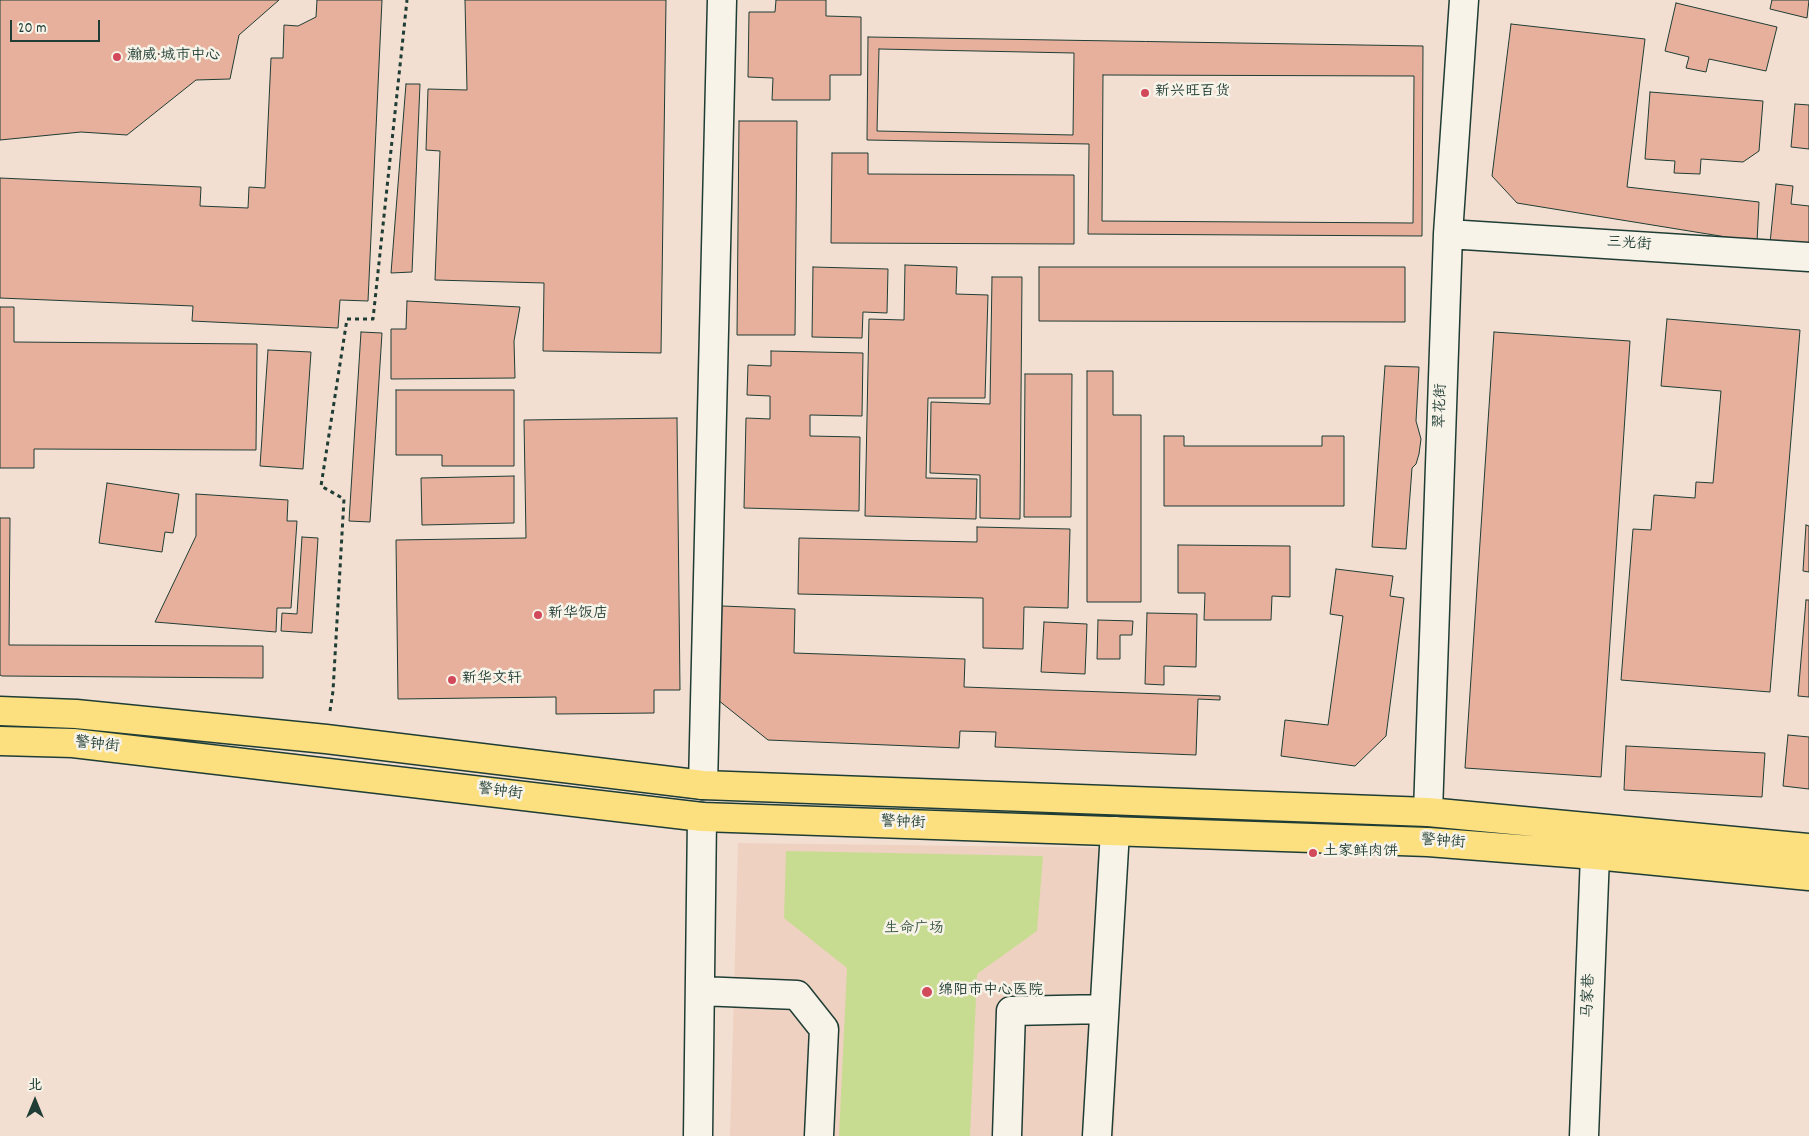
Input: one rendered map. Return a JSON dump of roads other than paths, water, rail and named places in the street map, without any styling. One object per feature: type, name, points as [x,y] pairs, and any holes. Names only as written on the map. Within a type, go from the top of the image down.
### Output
[{"type":"main road","name":"警钟街","points":[[0,711],[76,714],[326,739],[703,784],[1428,812],[1809,848]]},
{"type":"main road","name":"警钟街","points":[[0,741],[73,743],[702,817],[1428,842],[1595,855],[1809,876]]},
{"type":"street","points":[[703,784],[722,0]]},
{"type":"street","name":"翠花街","points":[[1428,812],[1448,234],[1464,0]]},
{"type":"street","name":"三光街","points":[[1448,234],[1809,257]]},
{"type":"street","points":[[698,1136],[702,817]]},
{"type":"street","points":[[1097,1136],[1115,831]]},
{"type":"street","name":"马家巷","points":[[1584,1136],[1595,855]]},
{"type":"street","points":[[700,991],[797,995],[824,1029],[819,1136]]},
{"type":"street","points":[[1008,1136],[1011,1011],[1104,1009]]},
{"type":"place","name":"瀚威·城市中心","points":[[117,57]]},
{"type":"place","name":"新兴旺百货","points":[[1145,93]]},
{"type":"place","name":"新华饭店","points":[[538,615]]},
{"type":"place","name":"新华文轩","points":[[452,680]]},
{"type":"place","name":"土家鲜肉饼","points":[[1313,853]]},
{"type":"place","name":"绵阳市中心医院","points":[[927,992]]},
{"type":"park label","name":"生命广场","points":[[914,930]]}]
